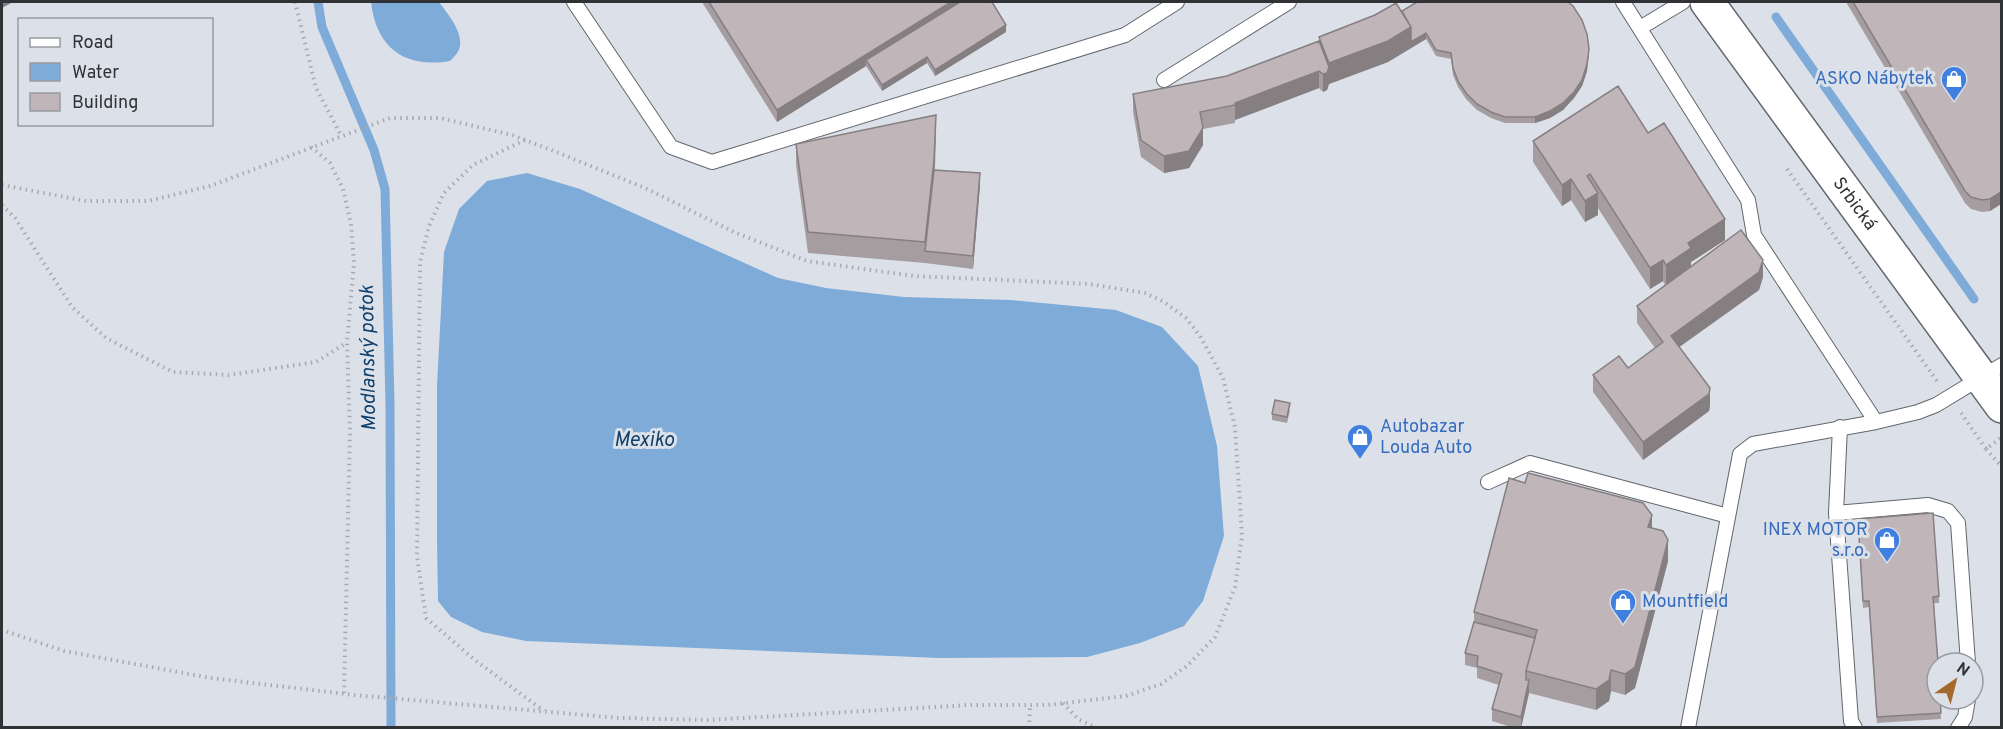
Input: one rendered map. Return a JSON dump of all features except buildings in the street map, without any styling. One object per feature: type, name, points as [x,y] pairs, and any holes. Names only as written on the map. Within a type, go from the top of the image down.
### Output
[{"type":"street","name":"Srbická","points":[[1707,2],[1992,371],[2001,406]]},
{"type":"lane","points":[[574,2],[671,147],[712,162],[1125,35],[1177,2]]},
{"type":"lane","points":[[1164,80],[1289,2]]},
{"type":"lane","points":[[1623,2],[1748,200],[1754,235],[1876,422]]},
{"type":"lane","points":[[1640,28],[1683,2]]},
{"type":"lane","points":[[1688,728],[1740,454],[1753,444],[1876,422],[1918,412],[1949,397],[1992,371]]},
{"type":"lane","points":[[1840,428],[1836,513],[1851,721],[1855,728]]},
{"type":"lane","points":[[1488,482],[1530,463],[1728,516]]},
{"type":"lane","points":[[1836,513],[1928,505],[1948,511],[1958,523],[1967,651]]},
{"type":"lane","points":[[1958,728],[1966,711]]},
{"type":"path","points":[[295,2],[316,88],[341,135]]},
{"type":"path","points":[[2,185],[86,201],[148,201],[210,186],[390,118],[440,118],[525,140],[645,188],[734,232],[807,261],[914,276],[1089,284],[1145,293],[1164,302],[1186,318],[1200,336],[1222,378],[1235,427],[1242,536],[1235,586],[1215,637],[1187,666],[1161,684],[1126,696],[1064,703],[970,705],[708,720],[620,718],[354,695],[211,678],[75,653],[2,630]]},
{"type":"path","points":[[525,140],[473,165],[444,193],[429,226],[420,262],[417,557],[426,618],[476,661],[544,712]]},
{"type":"path","points":[[311,147],[330,163],[343,189],[351,224],[354,263],[347,342],[350,432],[344,693]]},
{"type":"path","points":[[1781,161],[2001,467]]},
{"type":"path","points":[[2,205],[15,218],[72,307],[106,338],[173,372],[229,375],[316,362],[347,342]]},
{"type":"path","points":[[1986,448],[2001,438]]},
{"type":"path","points":[[1064,703],[1078,719],[1096,728]]},
{"type":"path","points":[[1029,728],[1030,705]]},
{"type":"water","points":[[371,2],[439,2],[459,34],[458,52],[450,61],[434,63],[406,58],[386,43],[374,18]]},
{"type":"water","name":"Mexiko","points":[[527,173],[580,189],[778,278],[826,288],[904,297],[1011,300],[1116,310],[1162,327],[1198,366],[1217,446],[1224,536],[1203,601],[1184,626],[1140,643],[1087,657],[940,658],[526,641],[482,632],[451,617],[438,601],[437,386],[444,252],[459,209],[487,181]]},
{"type":"waterway","name":"Modlanský potok","points":[[318,2],[322,27],[374,150],[385,189],[390,404],[391,728]]},
{"type":"waterway","points":[[1776,17],[1974,299]]},
{"type":"place","name":"ASKO Nábytek","points":[[1954,102]]},
{"type":"place","name":"Autobazar Louda Auto","points":[[1360,460]]},
{"type":"place","name":"INEX MOTOR s.r.o.","points":[[1887,563]]},
{"type":"place","name":"Mountfield","points":[[1623,625]]}]
